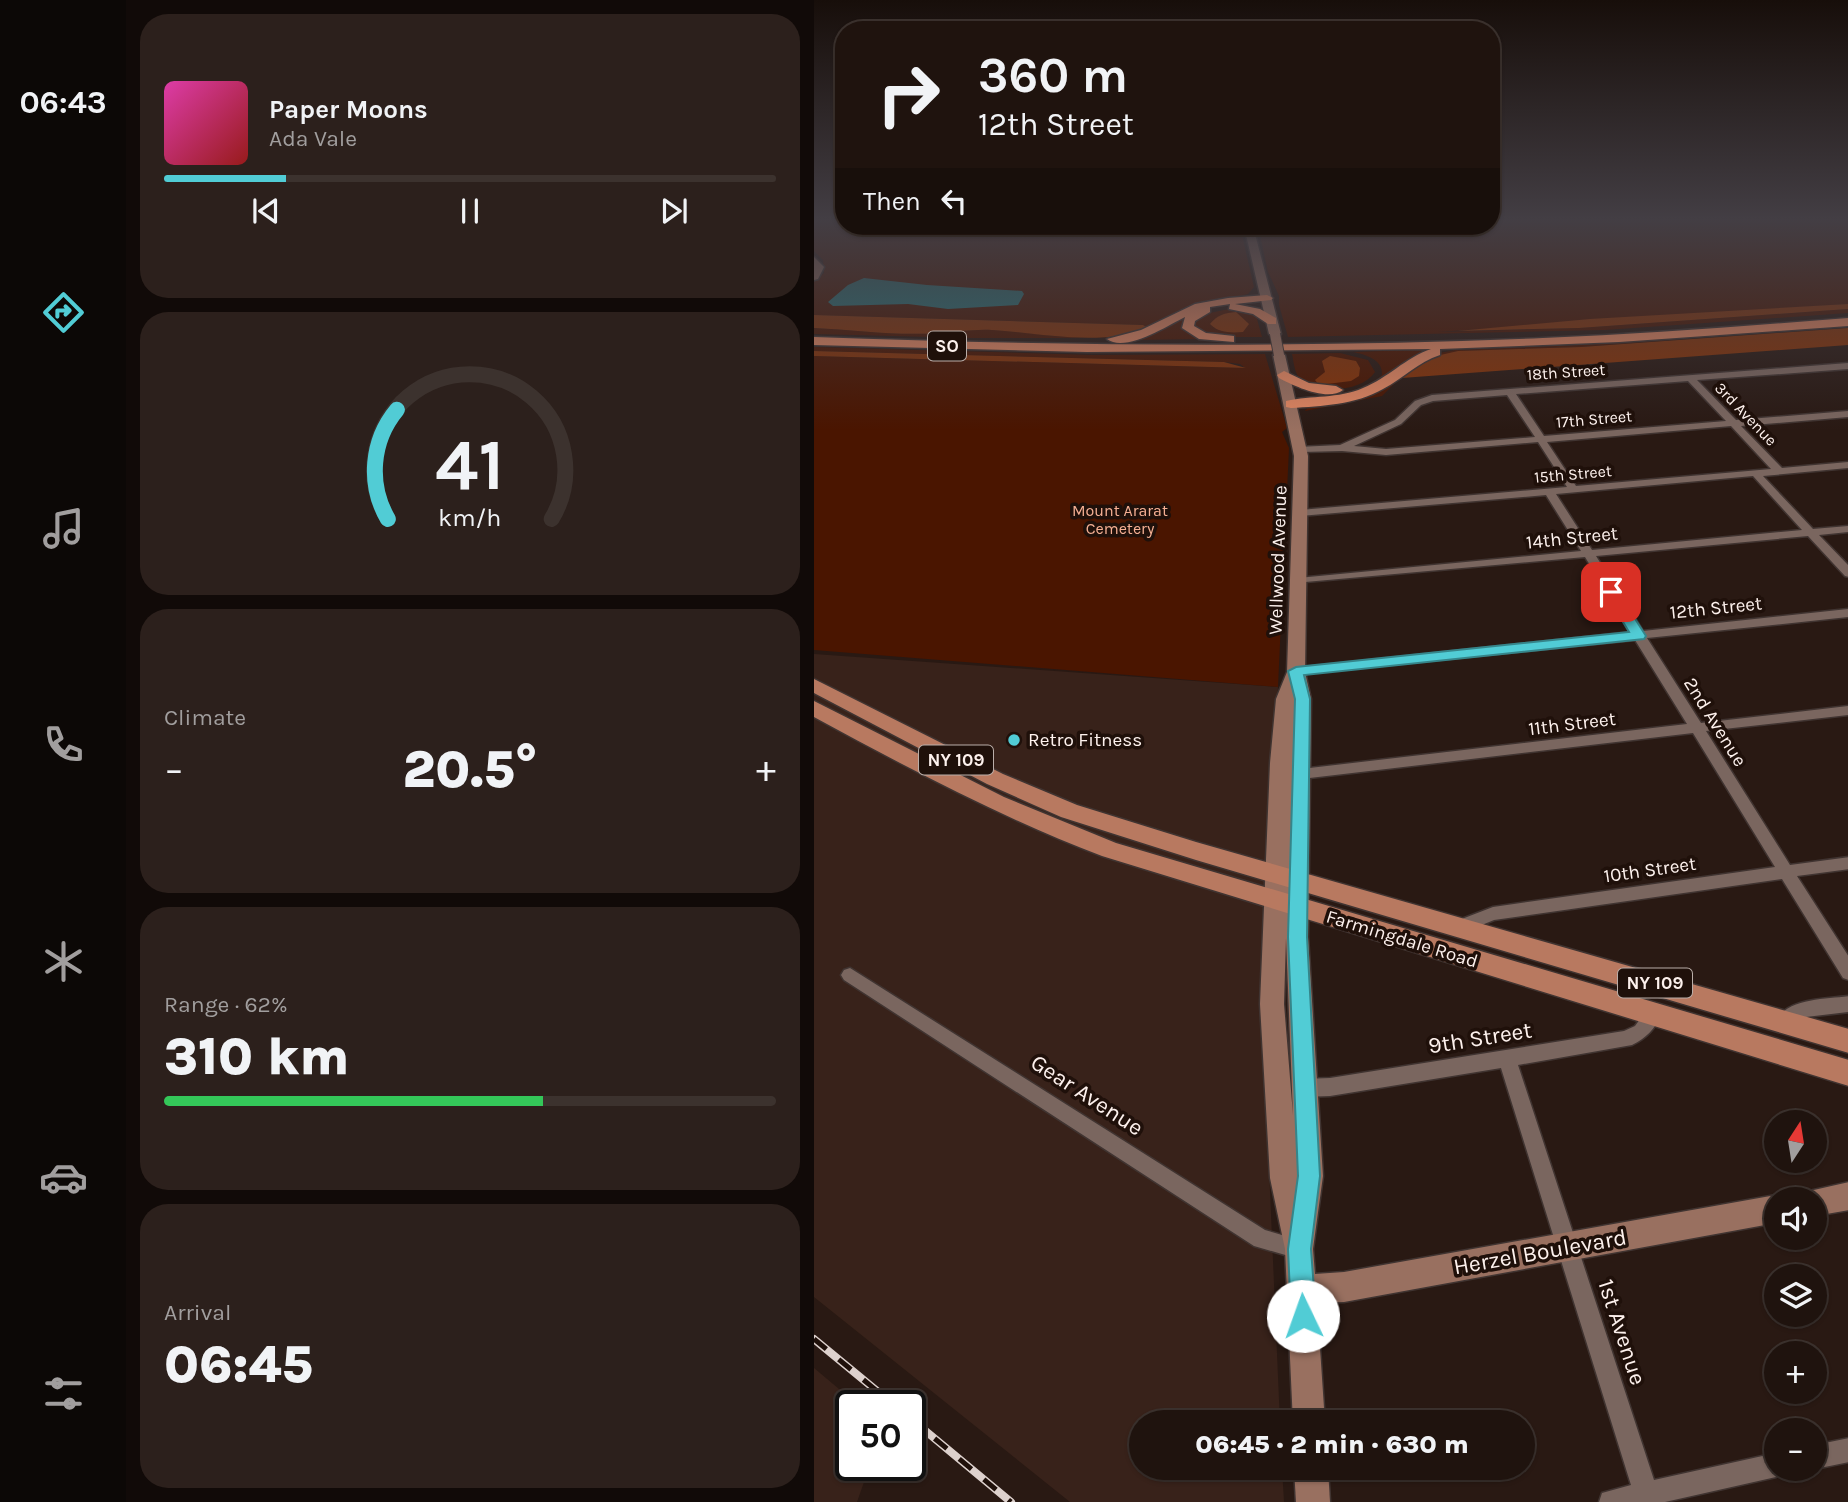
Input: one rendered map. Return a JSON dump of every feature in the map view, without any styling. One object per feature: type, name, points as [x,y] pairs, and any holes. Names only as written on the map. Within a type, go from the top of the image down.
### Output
[{"type":"highway","points":[[1255,289],[1252,293],[1193,315],[1187,322],[1188,328],[1207,337],[1295,340]]},
{"type":"highway","points":[[1066,342],[1141,335],[1188,311],[1268,300]]},
{"type":"highway","points":[[1224,304],[1249,309],[1272,321]]},
{"type":"highway","name":"SO","points":[[814,335],[1066,342],[1295,340],[1574,334],[1848,316]]},
{"type":"highway","name":"SO","points":[[814,341],[1080,350],[1280,352],[1539,342],[1848,322]]},
{"type":"highway","points":[[1290,401],[1337,400],[1361,394],[1382,384],[1411,361],[1429,354],[1539,342]]},
{"type":"highway","points":[[1280,352],[1350,352],[1376,365],[1377,376],[1370,382],[1349,390],[1290,401]]},
{"type":"highway","points":[[1284,375],[1306,387],[1349,390]]},
{"type":"main road","name":"Wellwood Avenue","points":[[1265,289],[1301,449],[1296,671]]},
{"type":"main road","points":[[1287,876],[1300,774],[1302,699],[1296,671]]},
{"type":"main road","points":[[1296,671],[1285,699],[1282,725],[1286,904],[1272,1004],[1284,1178],[1299,1249],[1308,1410]]},
{"type":"main road","name":"Farmingdale Road","points":[[814,685],[954,759],[1043,801],[1103,822],[1848,1041]]},
{"type":"main road","name":"Farmingdale Road","points":[[814,708],[961,788],[1056,830],[1126,856],[1848,1073]]},
{"type":"main road","points":[[1286,904],[1309,1176],[1299,1249]]},
{"type":"main road","points":[[1827,1200],[1848,1196]]},
{"type":"main road","name":"Herzel Boulevard","points":[[1302,1289],[1344,1287],[1764,1211]]},
{"type":"main road","points":[[1312,1480],[1313,1502]]},
{"type":"street","name":"18th Street","points":[[1301,449],[1342,448],[1398,422],[1425,399],[1848,366]]},
{"type":"street","name":"3rd Avenue","points":[[1690,378],[1779,471]]},
{"type":"street","points":[[1510,392],[1574,490]]},
{"type":"street","name":"17th Street","points":[[1342,448],[1381,453],[1848,414]]},
{"type":"street","name":"15th Street","points":[[1300,513],[1848,465]]},
{"type":"street","name":"3rd Avenue","points":[[1756,473],[1848,574]]},
{"type":"street","name":"2nd Avenue","points":[[1550,492],[1848,973]]},
{"type":"street","name":"14th Street","points":[[1298,581],[1848,529]]},
{"type":"street","name":"12th Street","points":[[1296,671],[1848,613]]},
{"type":"street","name":"11th Street","points":[[1300,774],[1848,710]]},
{"type":"street","name":"10th Street","points":[[1460,927],[1493,914],[1848,863]]},
{"type":"street","name":"Gear Avenue","points":[[850,975],[1261,1239],[1299,1249]]},
{"type":"street","points":[[1784,1021],[1803,1010],[1848,1004]]},
{"type":"street","name":"9th Street","points":[[1303,1088],[1330,1087],[1631,1038],[1641,1031],[1654,1013]]},
{"type":"street","name":"1st Avenue","points":[[1507,1058],[1648,1498]]},
{"type":"street","points":[[1827,1454],[1848,1450]]},
{"type":"street","points":[[1611,1502],[1648,1498],[1764,1468]]},
{"type":"shaded area","points":[[1848,304],[1848,309],[1579,328],[1457,331],[1590,319]]},
{"type":"shaded area","points":[[1236,312],[1249,324],[1243,332],[1221,331],[1210,324],[1215,318]]},
{"type":"shaded area","points":[[814,315],[1143,325],[1148,328],[1130,334],[1091,338],[985,330],[892,333],[814,328]]},
{"type":"shaded area","points":[[1848,328],[1848,345],[1402,378],[1413,366],[1436,356],[1458,351],[1581,347]]},
{"type":"shaded area","points":[[814,351],[1224,362],[1246,368],[814,356]]},
{"type":"shaded area","points":[[1330,356],[1356,361],[1360,368],[1359,376],[1351,381],[1319,385],[1315,380],[1325,372],[1322,361]]},
{"type":"shaded area","points":[[814,654],[1278,687],[1263,1029],[1279,1410],[1129,1410],[1129,1480],[1283,1480],[1284,1502],[1070,1502],[814,1297]]},
{"type":"shaded area","points":[[814,1368],[840,1390],[835,1390],[835,1481],[864,1481],[857,1502],[814,1502]]},
{"type":"green space","points":[[814,289],[1252,289],[1248,294],[1194,306],[1176,313],[1150,331],[1121,338],[1091,338],[1129,334],[1147,328],[1143,325],[814,315]]},
{"type":"green space","points":[[1276,289],[1848,289],[1848,304],[1437,332],[1579,328],[1848,309],[1848,313],[1605,330],[1288,337]]},
{"type":"green space","points":[[1234,302],[1255,302],[1208,308],[1185,321],[1205,339],[1132,340],[1149,334],[1180,316],[1201,309]]},
{"type":"green space","points":[[1229,309],[1244,310],[1260,318],[1257,319],[1262,337],[1217,337],[1193,329],[1193,321],[1200,315]]},
{"type":"green space","points":[[1848,326],[1581,347],[1458,351],[1408,370],[1382,396],[1305,411],[1308,407],[1332,403],[1439,353],[1456,350],[1584,345]]},
{"type":"green space","points":[[814,328],[908,334],[985,330],[1091,338],[814,334]]},
{"type":"green space","name":"Mount Ararat Cemetery","points":[[814,347],[1092,355],[1265,354],[1287,428],[1282,432],[1289,448],[1278,687],[814,650],[814,356],[1245,368],[1240,364],[1224,362],[814,351]]},
{"type":"green space","points":[[1445,349],[1429,353],[1362,392],[1331,396],[1368,388],[1382,375],[1377,361],[1353,352]]},
{"type":"green space","points":[[1340,353],[1368,360],[1375,372],[1361,384],[1340,389],[1319,387],[1299,378],[1292,354]]},
{"type":"water","points":[[843,289],[992,289],[1022,291],[1024,294],[1018,305],[948,309],[908,304],[833,306],[828,302]]},
{"type":"railway","points":[[814,1339],[876,1390]]},
{"type":"railway","points":[[926,1431],[1011,1502]]},
{"type":"place","name":"Retro Fitness","points":[[1014,740]]},
{"type":"route","points":[[1303,1316],[1299,1249],[1309,1176],[1301,1064],[1297,937],[1302,699],[1296,671],[1639,636],[1611,592]]}]
